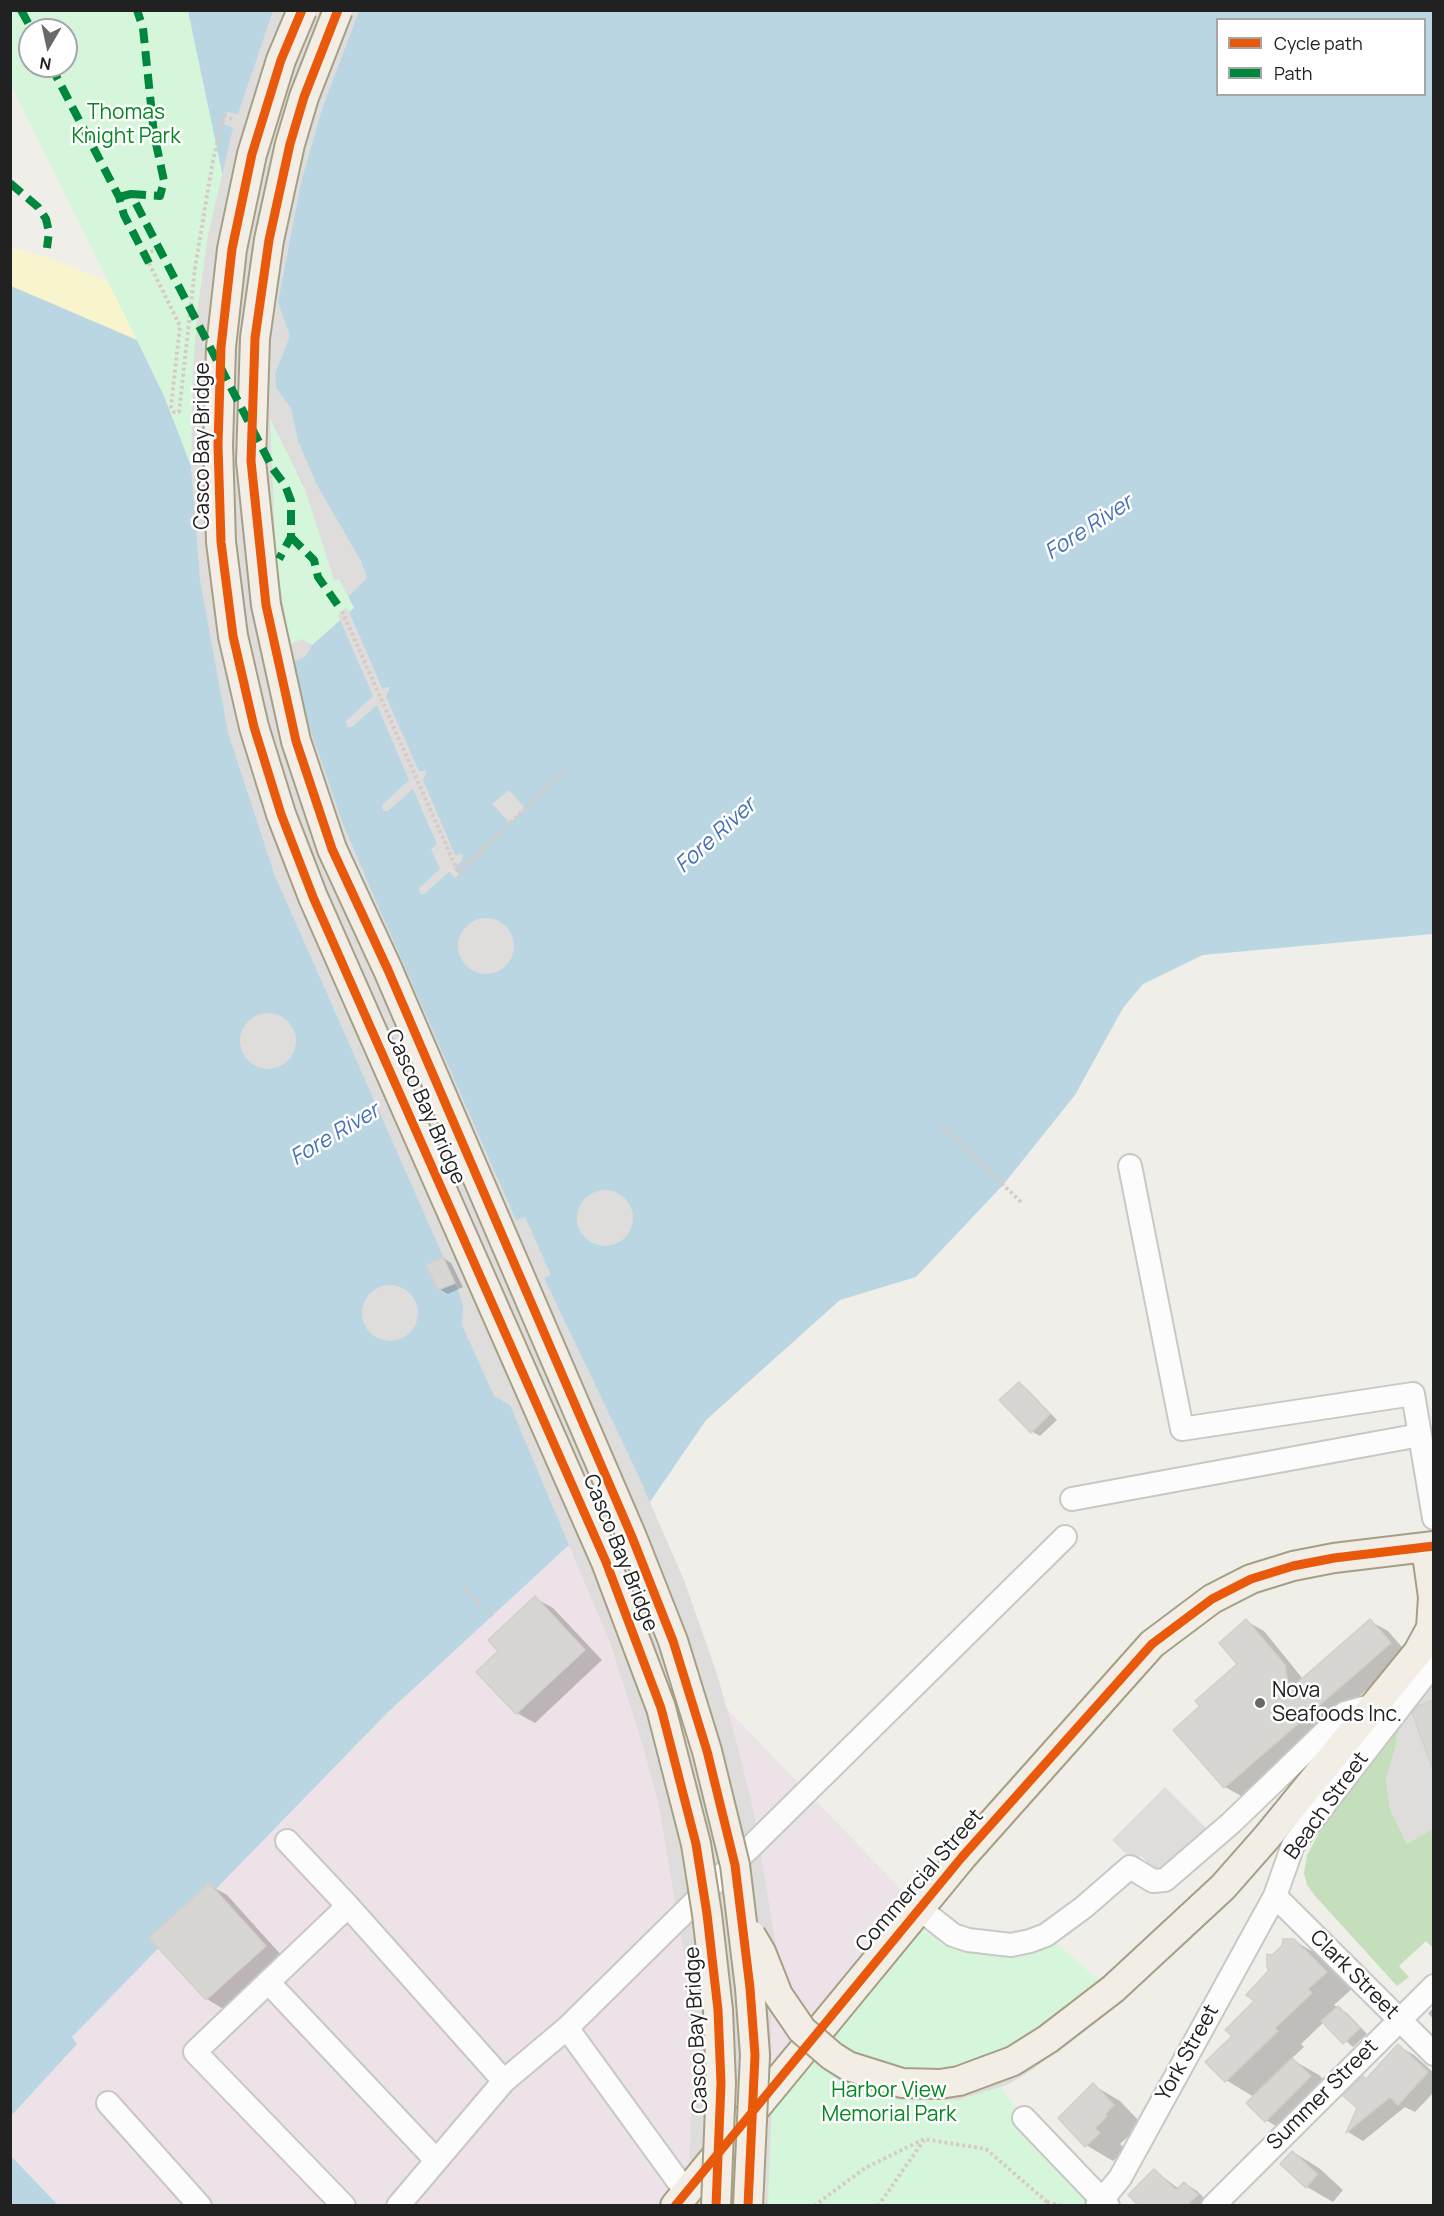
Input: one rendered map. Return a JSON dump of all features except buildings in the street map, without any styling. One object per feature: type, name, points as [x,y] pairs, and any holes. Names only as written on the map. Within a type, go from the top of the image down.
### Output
[{"type":"main road","name":"Casco Bay Bridge","points":[[302,10],[281,60],[252,154],[232,249],[221,347],[218,445],[220,521],[233,636],[264,759],[281,814],[313,897],[602,1552],[661,1708],[696,1844],[718,2010],[721,2083],[716,2205]]},
{"type":"main road","name":"Casco Bay Bridge","points":[[338,10],[304,97],[290,144],[268,240],[255,338],[250,461],[266,605],[296,741],[332,849],[388,970],[632,1537],[673,1641],[707,1751],[735,1865],[755,2055],[748,2205]]},
{"type":"main road","points":[[742,1921],[761,1953],[778,1995],[802,2030],[832,2056],[848,2066],[902,2083],[940,2084],[958,2081],[1013,2061],[1048,2040],[1113,1989],[1223,1887],[1267,1838],[1418,1652],[1431,1628],[1433,1597],[1430,1546]]},
{"type":"main road","name":"Commercial Street","points":[[680,2198],[870,1965],[962,1857],[1152,1644],[1212,1599],[1251,1579],[1293,1566],[1430,1546]]},
{"type":"street","points":[[1130,1166],[1182,1429],[1423,1392],[1420,1435],[1434,1518]]},
{"type":"street","points":[[1072,1499],[1420,1435]]},
{"type":"street","points":[[398,2205],[504,2081],[567,2028],[1065,1537]]},
{"type":"street","name":"Beach Street","points":[[1275,1896],[1293,1845],[1434,1663]]},
{"type":"street","points":[[920,1909],[953,1935],[968,1940],[1011,1945],[1046,1935],[1084,1907],[1130,1867],[1153,1881],[1165,1880],[1231,1823],[1345,1713],[1374,1705]]},
{"type":"street","points":[[287,1841],[504,2081]]},
{"type":"street","name":"Clark Street","points":[[1275,1896],[1434,2054]]},
{"type":"street","name":"York Street","points":[[1102,2204],[1120,2178],[1275,1896]]},
{"type":"street","points":[[344,2205],[195,2052],[348,1906]]},
{"type":"street","points":[[268,1982],[436,2160]]},
{"type":"street","name":"Summer Street","points":[[1213,2205],[1434,1986]]},
{"type":"street","points":[[567,2028],[680,2198]]},
{"type":"street","points":[[108,2103],[200,2205]]},
{"type":"street","points":[[1024,2118],[1102,2204]]},
{"type":"path","points":[[149,263],[180,326],[171,407],[174,412],[179,412],[195,268],[213,160],[224,116],[232,119]]},
{"type":"path","points":[[145,254],[160,248]]},
{"type":"path","points":[[342,611],[458,873],[565,771]]},
{"type":"path","points":[[941,1125],[1021,1202]]},
{"type":"path","points":[[465,1588],[480,1604]]},
{"type":"path","points":[[487,1611],[492,1616]]},
{"type":"path","points":[[878,2205],[924,2139]]},
{"type":"path","points":[[814,2205],[865,2168],[924,2139],[986,2148],[1047,2204],[1062,2205]]},
{"type":"shaded area","points":[[569,1545],[920,1909],[675,2205],[58,2205],[11,2156],[11,2116],[15,2110],[11,1971],[386,1714]],"holes":[[[69,2005],[85,2023],[71,2037],[77,2043],[39,2084]]]},
{"type":"shaded area","points":[[1433,1680],[1433,1700],[1410,1709]]},
{"type":"shaded area","points":[[1410,1709],[1433,1769],[1433,1828],[1407,1844],[1390,1809],[1386,1779],[1400,1723]]},
{"type":"shaded area","points":[[1165,1787],[1208,1830],[1161,1876],[1141,1856],[1134,1862],[1112,1840]]},
{"type":"green space","name":"Thomas Knight Park","points":[[11,11],[188,11],[276,429],[323,527],[354,608],[312,645],[221,695],[191,466],[164,395],[11,85]]},
{"type":"green space","points":[[1400,1723],[1386,1779],[1390,1809],[1407,1844],[1433,1828],[1433,1948],[1426,1941],[1399,1966],[1409,1977],[1397,1986],[1316,1897],[1307,1885],[1304,1873],[1307,1855],[1324,1824]]},
{"type":"green space","name":"Harbor View Memorial Park","points":[[920,1909],[953,1935],[1046,1935],[1100,1981],[1022,2041],[983,2064],[1024,2118],[1097,2205],[671,2206]]},
{"type":"sand","points":[[10,247],[43,256],[108,281],[137,340],[130,369],[11,307]]},
{"type":"water","name":"Fore River","points":[[188,11],[1433,11],[1433,934],[1203,955],[1143,984],[1123,1008],[1075,1095],[1003,1185],[916,1277],[840,1300],[706,1420],[650,1502],[569,1545],[386,1714],[72,2037],[77,2044],[11,2116],[11,286],[137,340],[164,396],[191,466],[221,694],[307,644],[312,645],[354,608],[339,578],[323,527],[276,429]]},
{"type":"water","points":[[11,2156],[58,2205],[11,2205]]},
{"type":"pier","points":[[273,11],[359,11],[322,109],[301,183],[278,302],[290,336],[275,374],[276,388],[291,408],[298,441],[317,485],[361,561],[367,578],[348,597],[340,579],[334,580],[304,486],[270,419],[276,559],[290,644],[302,639],[312,645],[306,656],[294,662],[308,723],[343,824],[378,906],[516,1220],[525,1217],[551,1275],[544,1278],[635,1468],[684,1580],[717,1674],[737,1744],[754,1813],[778,1958],[785,1979],[811,2022],[840,2048],[895,2071],[942,2074],[1008,2051],[1079,1999],[1179,1911],[1193,1937],[1120,2003],[1032,2070],[1007,2085],[958,2100],[899,2100],[844,2083],[805,2056],[771,2014],[772,2097],[768,2205],[688,2205],[692,2090],[686,1966],[658,1801],[643,1746],[611,1645],[510,1405],[494,1396],[462,1325],[463,1305],[455,1283],[438,1290],[426,1265],[443,1256],[275,876],[228,733],[200,580],[191,466],[193,372],[197,313],[208,235],[233,128],[224,124],[227,112],[238,114]]},
{"type":"pier","points":[[347,607],[382,688],[390,687],[386,697],[419,771],[427,771],[423,780],[455,855],[463,854],[462,861],[454,868],[459,874],[455,878],[449,872],[424,894],[420,894],[419,888],[440,869],[431,849],[437,844],[413,789],[388,811],[383,811],[382,805],[409,780],[377,705],[352,727],[347,727],[346,721],[373,696],[338,615]]},
{"type":"pier","points":[[509,790],[525,808],[510,823],[492,804]]},
{"type":"pier","points":[[481,918],[491,918],[506,926],[512,935],[514,946],[512,957],[506,966],[491,974],[481,974],[470,969],[463,962],[458,951],[458,941],[463,930],[470,923]]},
{"type":"pier","points":[[263,1013],[273,1013],[288,1021],[294,1030],[296,1041],[294,1052],[288,1061],[273,1069],[263,1069],[252,1064],[245,1057],[240,1046],[240,1036],[245,1025],[252,1018]]},
{"type":"pier","points":[[600,1190],[610,1190],[625,1198],[631,1207],[633,1218],[631,1229],[625,1238],[610,1246],[600,1246],[589,1241],[582,1234],[577,1223],[577,1213],[582,1202],[589,1195]]},
{"type":"pier","points":[[385,1285],[395,1285],[410,1293],[416,1302],[418,1313],[416,1324],[410,1333],[395,1341],[385,1341],[374,1336],[367,1329],[362,1318],[362,1308],[367,1297],[374,1290]]},
{"type":"marked path","points":[[21,10],[25,18]]},
{"type":"marked path","points":[[131,194],[160,196],[164,181],[154,134],[143,28],[137,10]]},
{"type":"marked path","points":[[57,78],[119,197],[124,215],[149,263]]},
{"type":"marked path","points":[[10,183],[38,207],[46,219],[49,232],[47,248]]},
{"type":"marked path","points":[[119,197],[131,194],[273,469],[285,485],[291,501],[291,537],[279,559]]},
{"type":"marked path","points":[[291,537],[314,560],[318,577],[342,611]]},
{"type":"cycle path","points":[[302,10],[281,60],[252,154],[232,249],[221,347],[218,445],[221,542],[233,636],[254,727],[281,814],[313,897],[606,1562],[661,1708],[696,1844],[718,2010],[721,2083],[716,2206]]},
{"type":"cycle path","points":[[338,10],[304,97],[290,144],[269,240],[255,338],[251,461],[266,605],[296,741],[332,849],[388,970],[632,1537],[673,1641],[707,1751],[735,1865],[750,1988],[755,2055],[748,2206]]},
{"type":"cycle path","points":[[675,2206],[962,1857],[1152,1644],[1212,1599],[1251,1579],[1293,1566],[1334,1558],[1434,1546]]},
{"type":"place","name":"Nova Seafoods Inc.","points":[[1260,1703]]}]
